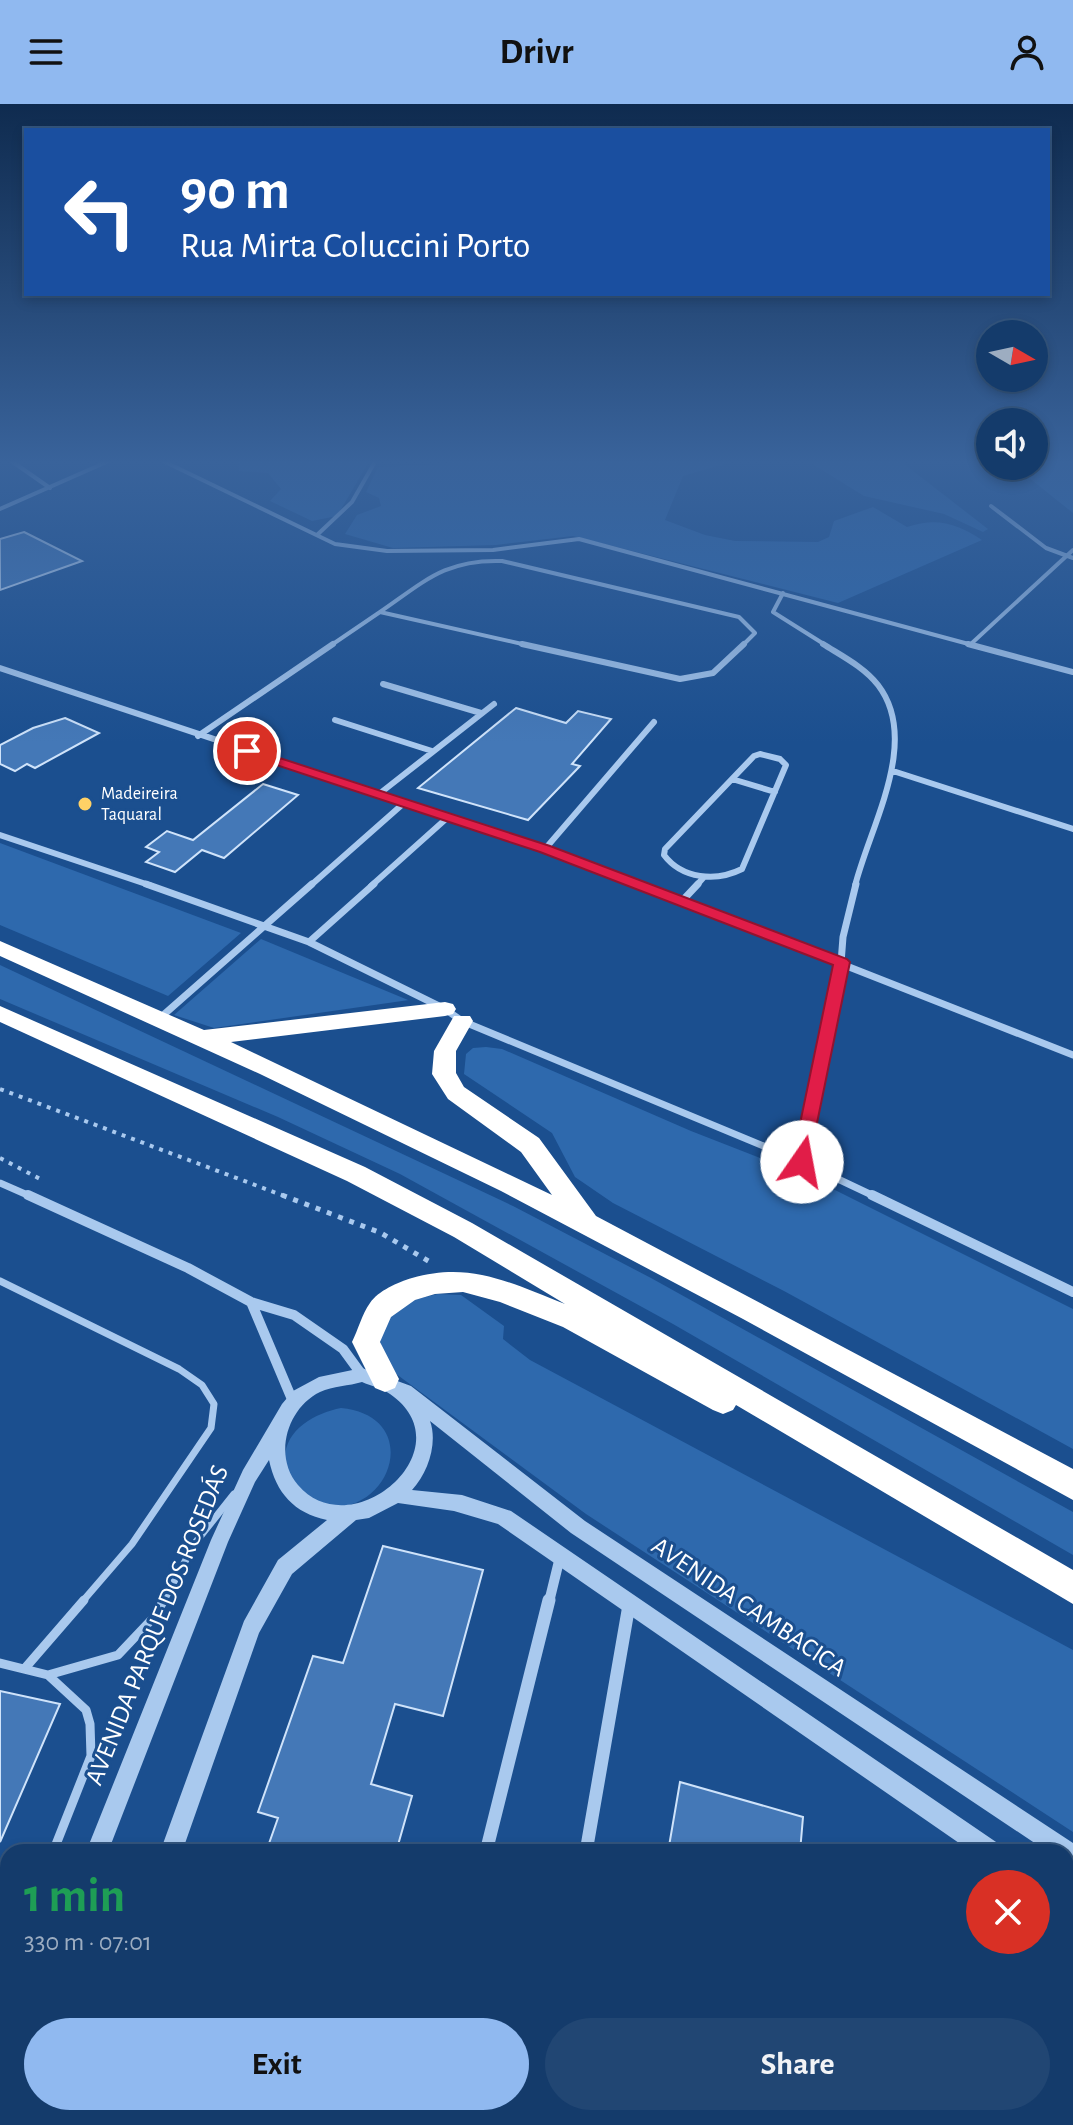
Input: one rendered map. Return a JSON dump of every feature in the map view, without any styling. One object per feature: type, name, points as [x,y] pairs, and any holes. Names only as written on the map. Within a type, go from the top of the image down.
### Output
[{"type":"highway","points":[[0,948],[160,1018],[198,1039],[426,1143],[587,1225],[1073,1485]]},
{"type":"highway","points":[[3,1015],[356,1174],[450,1223],[1073,1589]]},
{"type":"highway","points":[[198,1039],[454,1015],[445,1051],[444,1074],[456,1093],[530,1145],[587,1225]]},
{"type":"highway","points":[[384,1382],[366,1342],[381,1309],[407,1291],[435,1283],[463,1281],[504,1292],[573,1319],[1073,1589]]},
{"type":"street","points":[[637,554],[1073,672]]},
{"type":"street","points":[[1061,554],[1073,558]]},
{"type":"street","points":[[972,643],[1065,556]]},
{"type":"street","points":[[198,736],[379,612],[443,569],[472,560],[502,561],[739,617],[755,633],[713,673],[680,679],[379,612]]},
{"type":"street","points":[[783,593],[774,607],[777,617],[857,665],[877,684],[890,705],[895,721],[893,771],[864,850],[843,937],[842,962],[802,1162]]},
{"type":"street","points":[[0,668],[545,849],[842,962],[1073,1055]]},
{"type":"street","points":[[383,684],[481,713]]},
{"type":"street","points":[[379,794],[494,704]]},
{"type":"street","points":[[335,720],[432,751]]},
{"type":"street","points":[[545,849],[654,722]]},
{"type":"street","points":[[768,755],[786,765],[775,792],[742,869],[726,876],[704,877],[671,864],[664,855],[665,849],[754,756],[768,755]]},
{"type":"street","points":[[893,771],[1073,829]]},
{"type":"street","points":[[732,779],[775,792]]},
{"type":"street","points":[[160,1018],[404,803]]},
{"type":"street","points":[[309,942],[447,818]]},
{"type":"street","points":[[0,835],[265,924],[309,942],[454,1015],[802,1162],[1073,1292]]},
{"type":"street","points":[[682,901],[704,877]]},
{"type":"street","points":[[0,1183],[188,1268],[251,1302],[294,1315],[310,1324],[419,1409],[426,1431],[423,1455],[413,1476],[396,1494],[374,1507],[350,1513],[325,1512],[303,1503],[286,1488],[277,1468],[275,1447],[280,1425],[294,1404],[313,1388],[384,1382]]},
{"type":"street","points":[[251,1302],[294,1404]]},
{"type":"street","name":"AVENIDA CAMBACICA","points":[[384,1382],[578,1527],[1055,1844]]},
{"type":"street","name":"AVENIDA PARQUE DOS ROSEDÁS","points":[[100,1844],[220,1540],[249,1476],[280,1425]]},
{"type":"street","points":[[396,1494],[416,1501],[443,1501],[471,1506],[504,1517],[979,1844]]},
{"type":"street","points":[[174,1844],[251,1628],[285,1567],[350,1513]]},
{"type":"street","points":[[488,1844],[560,1556]]},
{"type":"street","points":[[587,1844],[629,1605]]},
{"type":"lane","points":[[0,1281],[179,1369],[202,1385],[214,1404],[211,1428],[132,1544],[26,1667]]},
{"type":"lane","points":[[48,1675],[118,1655],[141,1633],[154,1617],[195,1543],[249,1476]]},
{"type":"lane","points":[[0,1663],[26,1667],[48,1675],[86,1710],[90,1724],[91,1756],[56,1844]]},
{"type":"path","points":[[0,1089],[381,1233],[463,1281]]},
{"type":"shaded area","points":[[645,554],[949,554],[838,603]]},
{"type":"shaded area","points":[[0,843],[241,933],[168,996],[0,925]]},
{"type":"shaded area","points":[[261,939],[409,1000],[214,1028],[174,1015]]},
{"type":"shaded area","points":[[0,965],[513,1206],[651,1278],[1073,1512],[1073,1555],[673,1324],[400,1174],[278,1117],[0,999]]},
{"type":"shaded area","points":[[473,1048],[502,1049],[691,1131],[811,1178],[1073,1309],[1073,1449],[784,1291],[613,1203],[575,1177],[552,1133],[464,1074],[466,1054]]},
{"type":"shaded area","points":[[438,1294],[461,1295],[504,1326],[503,1339],[530,1360],[1073,1650],[1073,1832],[586,1514],[384,1365],[381,1335],[390,1315],[409,1302]]},
{"type":"shaded area","points":[[341,1408],[366,1415],[382,1428],[390,1444],[390,1462],[382,1480],[369,1495],[351,1505],[328,1507],[294,1491],[286,1468],[286,1449],[295,1432],[303,1425],[321,1414]]},
{"type":"building","points":[[0,554],[69,554],[82,561],[0,590]]},
{"type":"building","points":[[516,708],[566,723],[578,711],[611,719],[572,764],[580,766],[528,820],[418,788]]},
{"type":"building","points":[[65,718],[99,733],[35,768],[27,764],[15,771],[0,764],[0,745],[33,728]]},
{"type":"building","points":[[263,784],[298,795],[224,858],[202,850],[175,872],[146,862],[159,852],[146,847],[167,831],[193,840]]},
{"type":"building","points":[[383,1546],[483,1570],[443,1716],[395,1704],[371,1784],[412,1796],[398,1844],[269,1844],[278,1818],[258,1812],[313,1656],[343,1663]]},
{"type":"building","points":[[0,1691],[60,1704],[0,1842]]},
{"type":"building","points":[[680,1782],[803,1817],[801,1844],[669,1844]]},
{"type":"place","name":"Madeireira Taquaral","points":[[85,804]]},
{"type":"route","points":[[247,751],[545,849],[842,962],[802,1162]]}]
